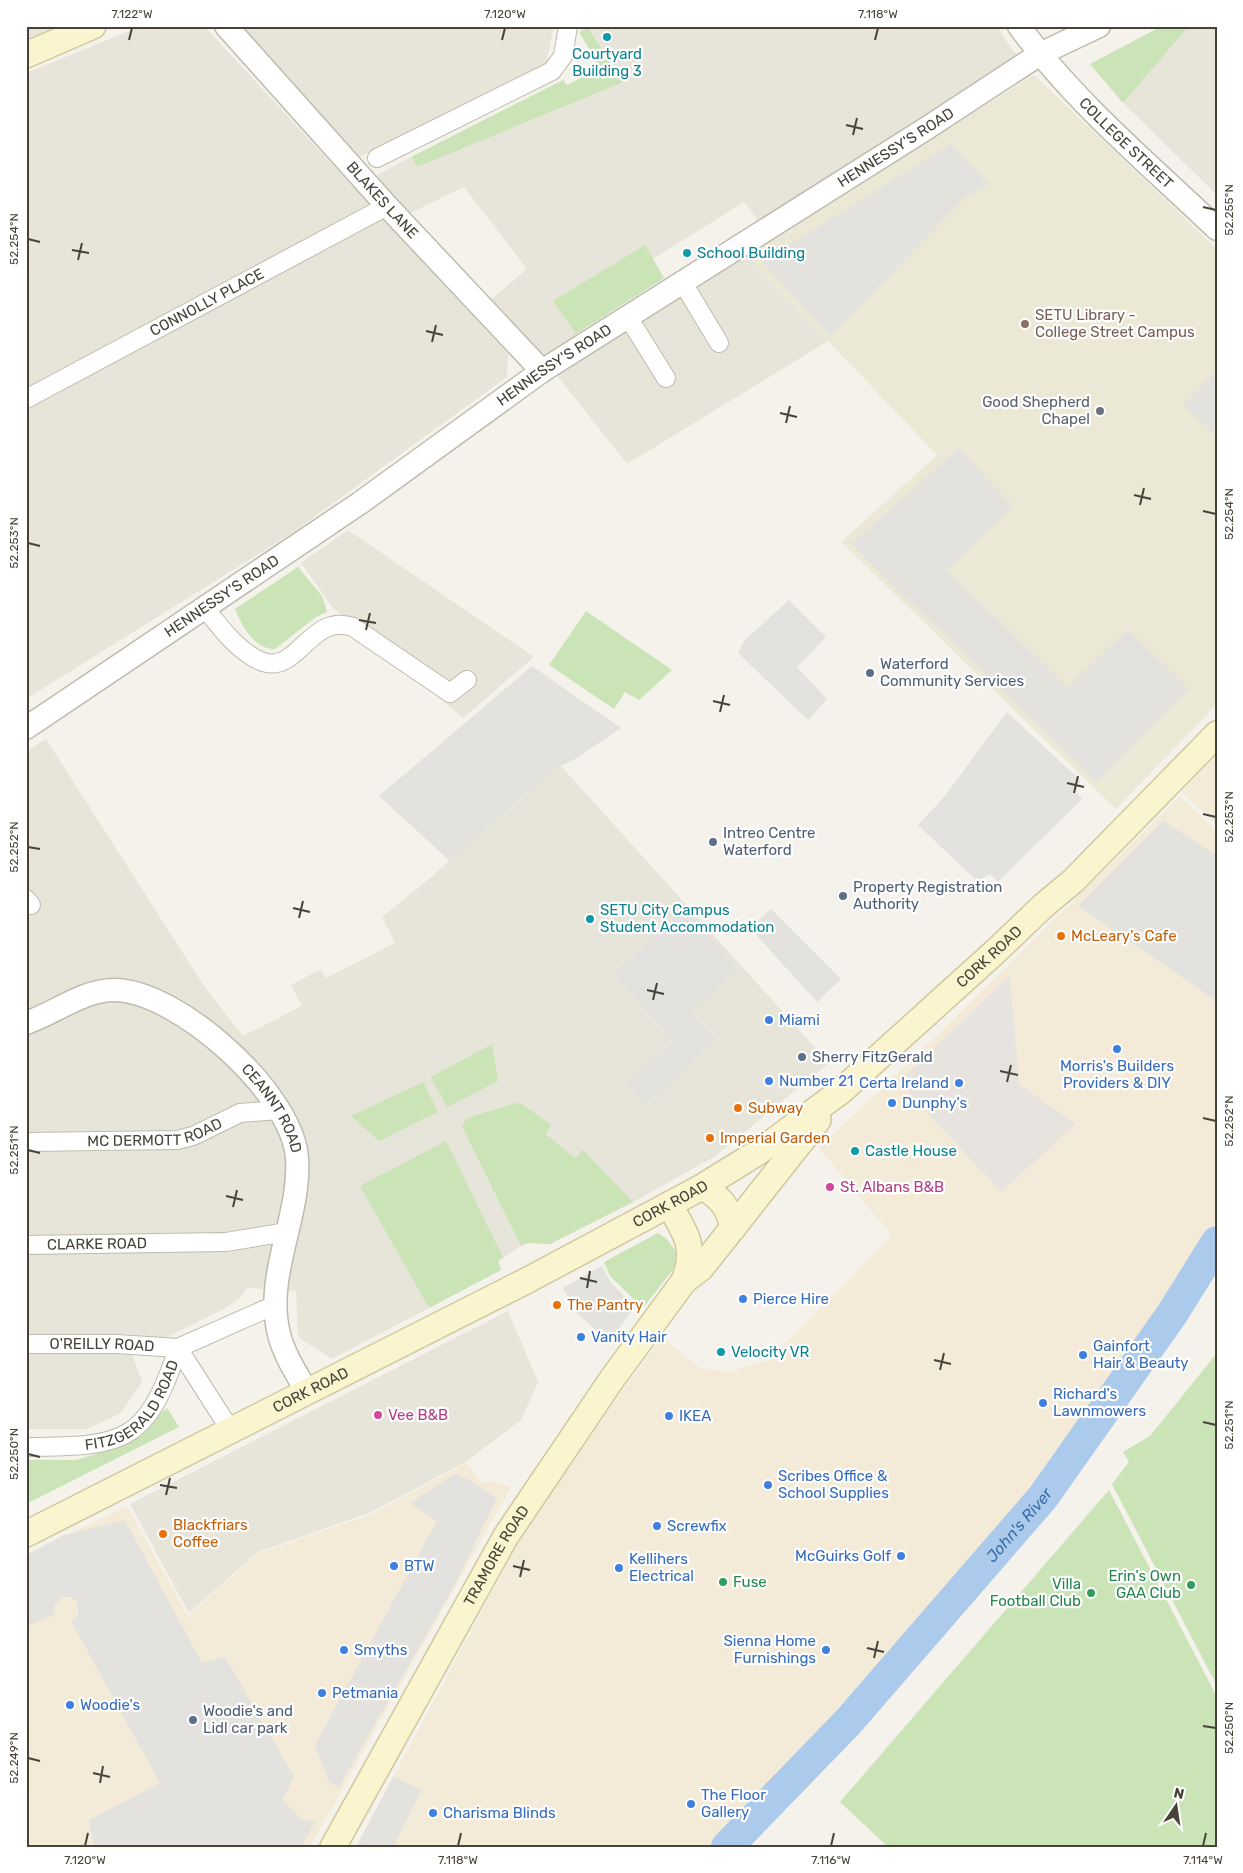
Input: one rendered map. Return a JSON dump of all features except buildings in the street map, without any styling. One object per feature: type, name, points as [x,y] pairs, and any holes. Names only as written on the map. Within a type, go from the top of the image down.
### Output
[{"type":"main road","points":[[26,55],[93,26]]},
{"type":"main road","name":"CORK ROAD","points":[[26,1534],[669,1205],[702,1187],[778,1138],[840,1092],[1073,881],[1217,734]]},
{"type":"main road","name":"TRAMORE ROAD","points":[[684,1281],[701,1268],[840,1092]]},
{"type":"main road","points":[[702,1187],[722,1202],[730,1214],[733,1228]]},
{"type":"main road","name":"TRAMORE ROAD","points":[[333,1847],[506,1536],[612,1379],[684,1281],[689,1269],[690,1251],[685,1233],[669,1205]]},
{"type":"street","name":"BLAKES LANE","points":[[226,26],[387,206],[542,371]]},
{"type":"street","points":[[377,158],[552,71],[563,56],[568,26]]},
{"type":"street","name":"COLLEGE STREET","points":[[1019,26],[1040,54],[1090,108],[1217,229]]},
{"type":"street","name":"HENNESSY'S ROAD","points":[[26,728],[360,503],[542,371],[1040,54],[1099,26]]},
{"type":"street","name":"CONNOLLY PLACE","points":[[26,399],[387,206]]},
{"type":"street","points":[[683,283],[719,343]]},
{"type":"street","points":[[628,318],[666,378]]},
{"type":"street","points":[[205,608],[243,650],[258,660],[270,664],[282,662],[322,629],[332,624],[343,624],[353,627],[450,693],[467,680]]},
{"type":"street","name":"CEANNT ROAD","points":[[26,1023],[96,992],[116,990],[142,995],[172,1009],[212,1035],[244,1067],[280,1110],[292,1133],[297,1157],[297,1180],[275,1305],[281,1342],[306,1392]]},
{"type":"street","name":"MC DERMOTT ROAD","points":[[26,1142],[177,1140],[202,1133],[240,1113],[280,1110]]},
{"type":"street","name":"CLARKE ROAD","points":[[26,1245],[226,1242],[287,1232]]},
{"type":"street","name":"FITZGERALD ROAD","points":[[26,1447],[93,1445],[116,1440],[132,1431],[149,1414],[157,1402],[168,1380],[178,1348],[275,1305]]},
{"type":"street","name":"O'REILLY ROAD","points":[[26,1344],[117,1344],[178,1348]]},
{"type":"street","points":[[178,1348],[231,1430]]},
{"type":"shaded area","points":[[26,26],[60,26],[26,43]]},
{"type":"shaded area","points":[[142,26],[204,26],[508,354],[507,377],[292,533],[26,699],[26,73]]},
{"type":"shaded area","points":[[237,26],[552,26],[553,29],[546,66],[353,160]]},
{"type":"shaded area","points":[[588,26],[996,26],[1017,56],[759,222],[744,202],[653,259],[644,246],[554,301],[580,339],[544,363],[488,302],[527,269],[464,187],[406,215],[372,178],[411,157],[416,167],[623,81]]},
{"type":"shaded area","points":[[1189,26],[1217,26],[1217,195],[1123,103]]},
{"type":"shaded area","points":[[1034,75],[1217,249],[1217,704],[1116,809],[841,542],[937,455],[746,255]]},
{"type":"shaded area","points":[[951,144],[989,184],[963,199],[831,336],[762,262]]},
{"type":"shaded area","points":[[746,255],[828,341],[627,464],[556,374]]},
{"type":"shaded area","points":[[1217,370],[1217,436],[1183,405]]},
{"type":"shaded area","points":[[959,448],[1013,507],[947,570],[1067,687],[1128,630],[1189,689],[1097,782],[851,544]]},
{"type":"shaded area","points":[[348,530],[534,657],[463,718],[332,607],[301,563]]},
{"type":"shaded area","points":[[789,600],[826,637],[797,667],[827,699],[808,720],[738,653],[744,641]]},
{"type":"shaded area","points":[[532,666],[621,728],[575,759],[553,769],[450,861],[379,796]]},
{"type":"shaded area","points":[[1007,712],[1081,781],[1073,789],[1082,799],[998,882],[990,874],[977,881],[918,825],[944,797]]},
{"type":"shaded area","points":[[46,739],[204,986],[243,1036],[302,1006],[291,985],[321,969],[326,978],[395,943],[382,917],[430,878],[553,769],[561,766],[829,1063],[714,1157],[633,1202],[550,1244],[528,1243],[521,1246],[498,1261],[501,1270],[332,1359],[298,1337],[296,1291],[247,1288],[240,1298],[224,1309],[132,1354],[142,1382],[121,1413],[87,1429],[26,1429],[26,752]]},
{"type":"shaded area","points":[[1217,756],[1217,826],[1182,792]]},
{"type":"shaded area","points":[[1180,796],[1217,831],[1217,1216],[1209,1237],[1096,1406],[1001,1524],[715,1847],[356,1847],[539,1504],[662,1337],[700,1368],[729,1372],[769,1360],[892,1236],[819,1148],[925,1047]]},
{"type":"shaded area","points":[[1163,821],[1217,856],[1217,1001],[1078,906]]},
{"type":"shaded area","points":[[771,909],[841,979],[817,1002],[750,928]]},
{"type":"shaded area","points":[[685,910],[739,970],[690,1012],[716,1040],[645,1104],[627,1084],[674,1041],[613,974]]},
{"type":"shaded area","name":"Certa Ireland","points":[[1010,975],[1019,1084],[1076,1124],[1001,1192],[899,1082]]},
{"type":"shaded area","points":[[602,1266],[611,1283],[635,1307],[609,1342],[578,1314],[563,1288]]},
{"type":"shaded area","points":[[508,1311],[538,1382],[521,1420],[464,1463],[369,1513],[258,1552],[189,1613],[130,1504]]},
{"type":"shaded area","points":[[466,1463],[482,1483],[493,1481],[511,1487],[310,1847],[26,1847],[26,1555],[127,1506],[188,1616],[258,1553],[370,1515]]},
{"type":"shaded area","points":[[457,1473],[497,1498],[454,1586],[339,1787],[329,1782],[315,1745],[437,1521],[410,1503]]},
{"type":"shaded area","name":"Woodie's and Lidl car park","points":[[125,1520],[202,1663],[225,1657],[294,1777],[282,1800],[301,1819],[315,1822],[301,1847],[94,1847],[89,1820],[160,1783],[71,1621],[78,1615],[77,1602],[71,1597],[62,1597],[54,1606],[55,1614],[26,1627],[26,1555],[62,1536]]},
{"type":"shaded area","points":[[393,1777],[422,1790],[393,1847],[356,1847]]},
{"type":"green space","points":[[1162,26],[1189,26],[1123,103],[1090,64]]},
{"type":"green space","points":[[588,27],[623,82],[417,167],[411,157],[563,80],[567,85],[601,68],[579,32]]},
{"type":"green space","points":[[645,245],[664,278],[576,334],[553,301]]},
{"type":"green space","points":[[298,567],[322,596],[327,612],[316,617],[275,649],[268,648],[255,641],[245,629],[235,609]]},
{"type":"green space","points":[[586,611],[672,670],[639,700],[625,692],[614,709],[549,665]]},
{"type":"green space","points":[[492,1044],[498,1081],[447,1107],[431,1077]]},
{"type":"green space","points":[[423,1082],[438,1112],[379,1141],[351,1116]]},
{"type":"green space","points":[[516,1103],[522,1104],[551,1125],[545,1134],[575,1158],[583,1150],[633,1202],[550,1244],[528,1243],[521,1246],[462,1126],[467,1118]]},
{"type":"green space","points":[[446,1141],[503,1257],[498,1261],[501,1270],[429,1308],[360,1186]]},
{"type":"green space","points":[[658,1233],[667,1239],[679,1256],[678,1263],[643,1308],[610,1276],[604,1262]]},
{"type":"green space","name":"Erin's Own GAA Club","points":[[1217,1353],[1217,1686],[1112,1484],[1129,1462],[1123,1452],[1150,1436]]},
{"type":"green space","points":[[167,1408],[179,1427],[26,1504],[26,1460],[76,1460],[119,1447]]},
{"type":"green space","name":"Villa Football Club","points":[[1109,1490],[1217,1697],[1217,1847],[888,1847],[840,1802]]},
{"type":"waterway","name":"John's River","points":[[727,1847],[848,1722],[1043,1497],[1172,1314],[1217,1242]]},
{"type":"place","name":"Courtyard Building 3","points":[[607,37]]},
{"type":"place","name":"School Building","points":[[687,253]]},
{"type":"place","name":"SETU Library - College Street Campus","points":[[1025,324]]},
{"type":"place","name":"Good Shepherd Chapel","points":[[1100,411]]},
{"type":"place","name":"Waterford Community Services","points":[[870,673]]},
{"type":"place","name":"Intreo Centre Waterford","points":[[713,842]]},
{"type":"place","name":"Property Registration Authority","points":[[843,896]]},
{"type":"place","name":"SETU City Campus Student Accommodation","points":[[590,919]]},
{"type":"place","name":"McLeary's Cafe","points":[[1061,936]]},
{"type":"place","name":"Miami","points":[[769,1020]]},
{"type":"place","name":"Morris's Builders Providers & DIY","points":[[1117,1049]]},
{"type":"place","name":"Sherry FitzGerald","points":[[802,1057]]},
{"type":"place","name":"Number 21","points":[[769,1081]]},
{"type":"place","name":"Certa Ireland","points":[[959,1083]]},
{"type":"place","name":"Dunphy's","points":[[892,1103]]},
{"type":"place","name":"Subway","points":[[738,1108]]},
{"type":"place","name":"Imperial Garden","points":[[710,1138]]},
{"type":"place","name":"Castle House","points":[[855,1151]]},
{"type":"place","name":"St. Albans B&B","points":[[830,1187]]},
{"type":"place","name":"Pierce Hire","points":[[743,1299]]},
{"type":"place","name":"The Pantry","points":[[557,1305]]},
{"type":"place","name":"Vanity Hair","points":[[581,1337]]},
{"type":"place","name":"Velocity VR","points":[[721,1352]]},
{"type":"place","name":"Gainfort Hair & Beauty","points":[[1083,1355]]},
{"type":"place","name":"Richard's Lawnmowers","points":[[1043,1403]]},
{"type":"place","name":"Vee B&B","points":[[378,1415]]},
{"type":"place","name":"IKEA","points":[[669,1416]]},
{"type":"place","name":"Scribes Office & School Supplies","points":[[768,1485]]},
{"type":"place","name":"Screwfix","points":[[657,1526]]},
{"type":"place","name":"Blackfriars Coffee","points":[[163,1534]]},
{"type":"place","name":"McGuirks Golf","points":[[901,1556]]},
{"type":"place","name":"BTW","points":[[394,1566]]},
{"type":"place","name":"Kellihers Electrical","points":[[619,1568]]},
{"type":"place","name":"Fuse","points":[[723,1582]]},
{"type":"place","name":"Erin's Own GAA Club","points":[[1191,1585]]},
{"type":"place","name":"Villa Football Club","points":[[1091,1593]]},
{"type":"place","name":"Smyths","points":[[344,1650]]},
{"type":"place","name":"Sienna Home Furnishings","points":[[826,1650]]},
{"type":"place","name":"Petmania","points":[[322,1693]]},
{"type":"place","name":"Woodie's","points":[[70,1705]]},
{"type":"place","name":"Woodie's and Lidl car park","points":[[193,1720]]},
{"type":"place","name":"The Floor Gallery","points":[[691,1804]]},
{"type":"place","name":"Charisma Blinds","points":[[433,1813]]}]
